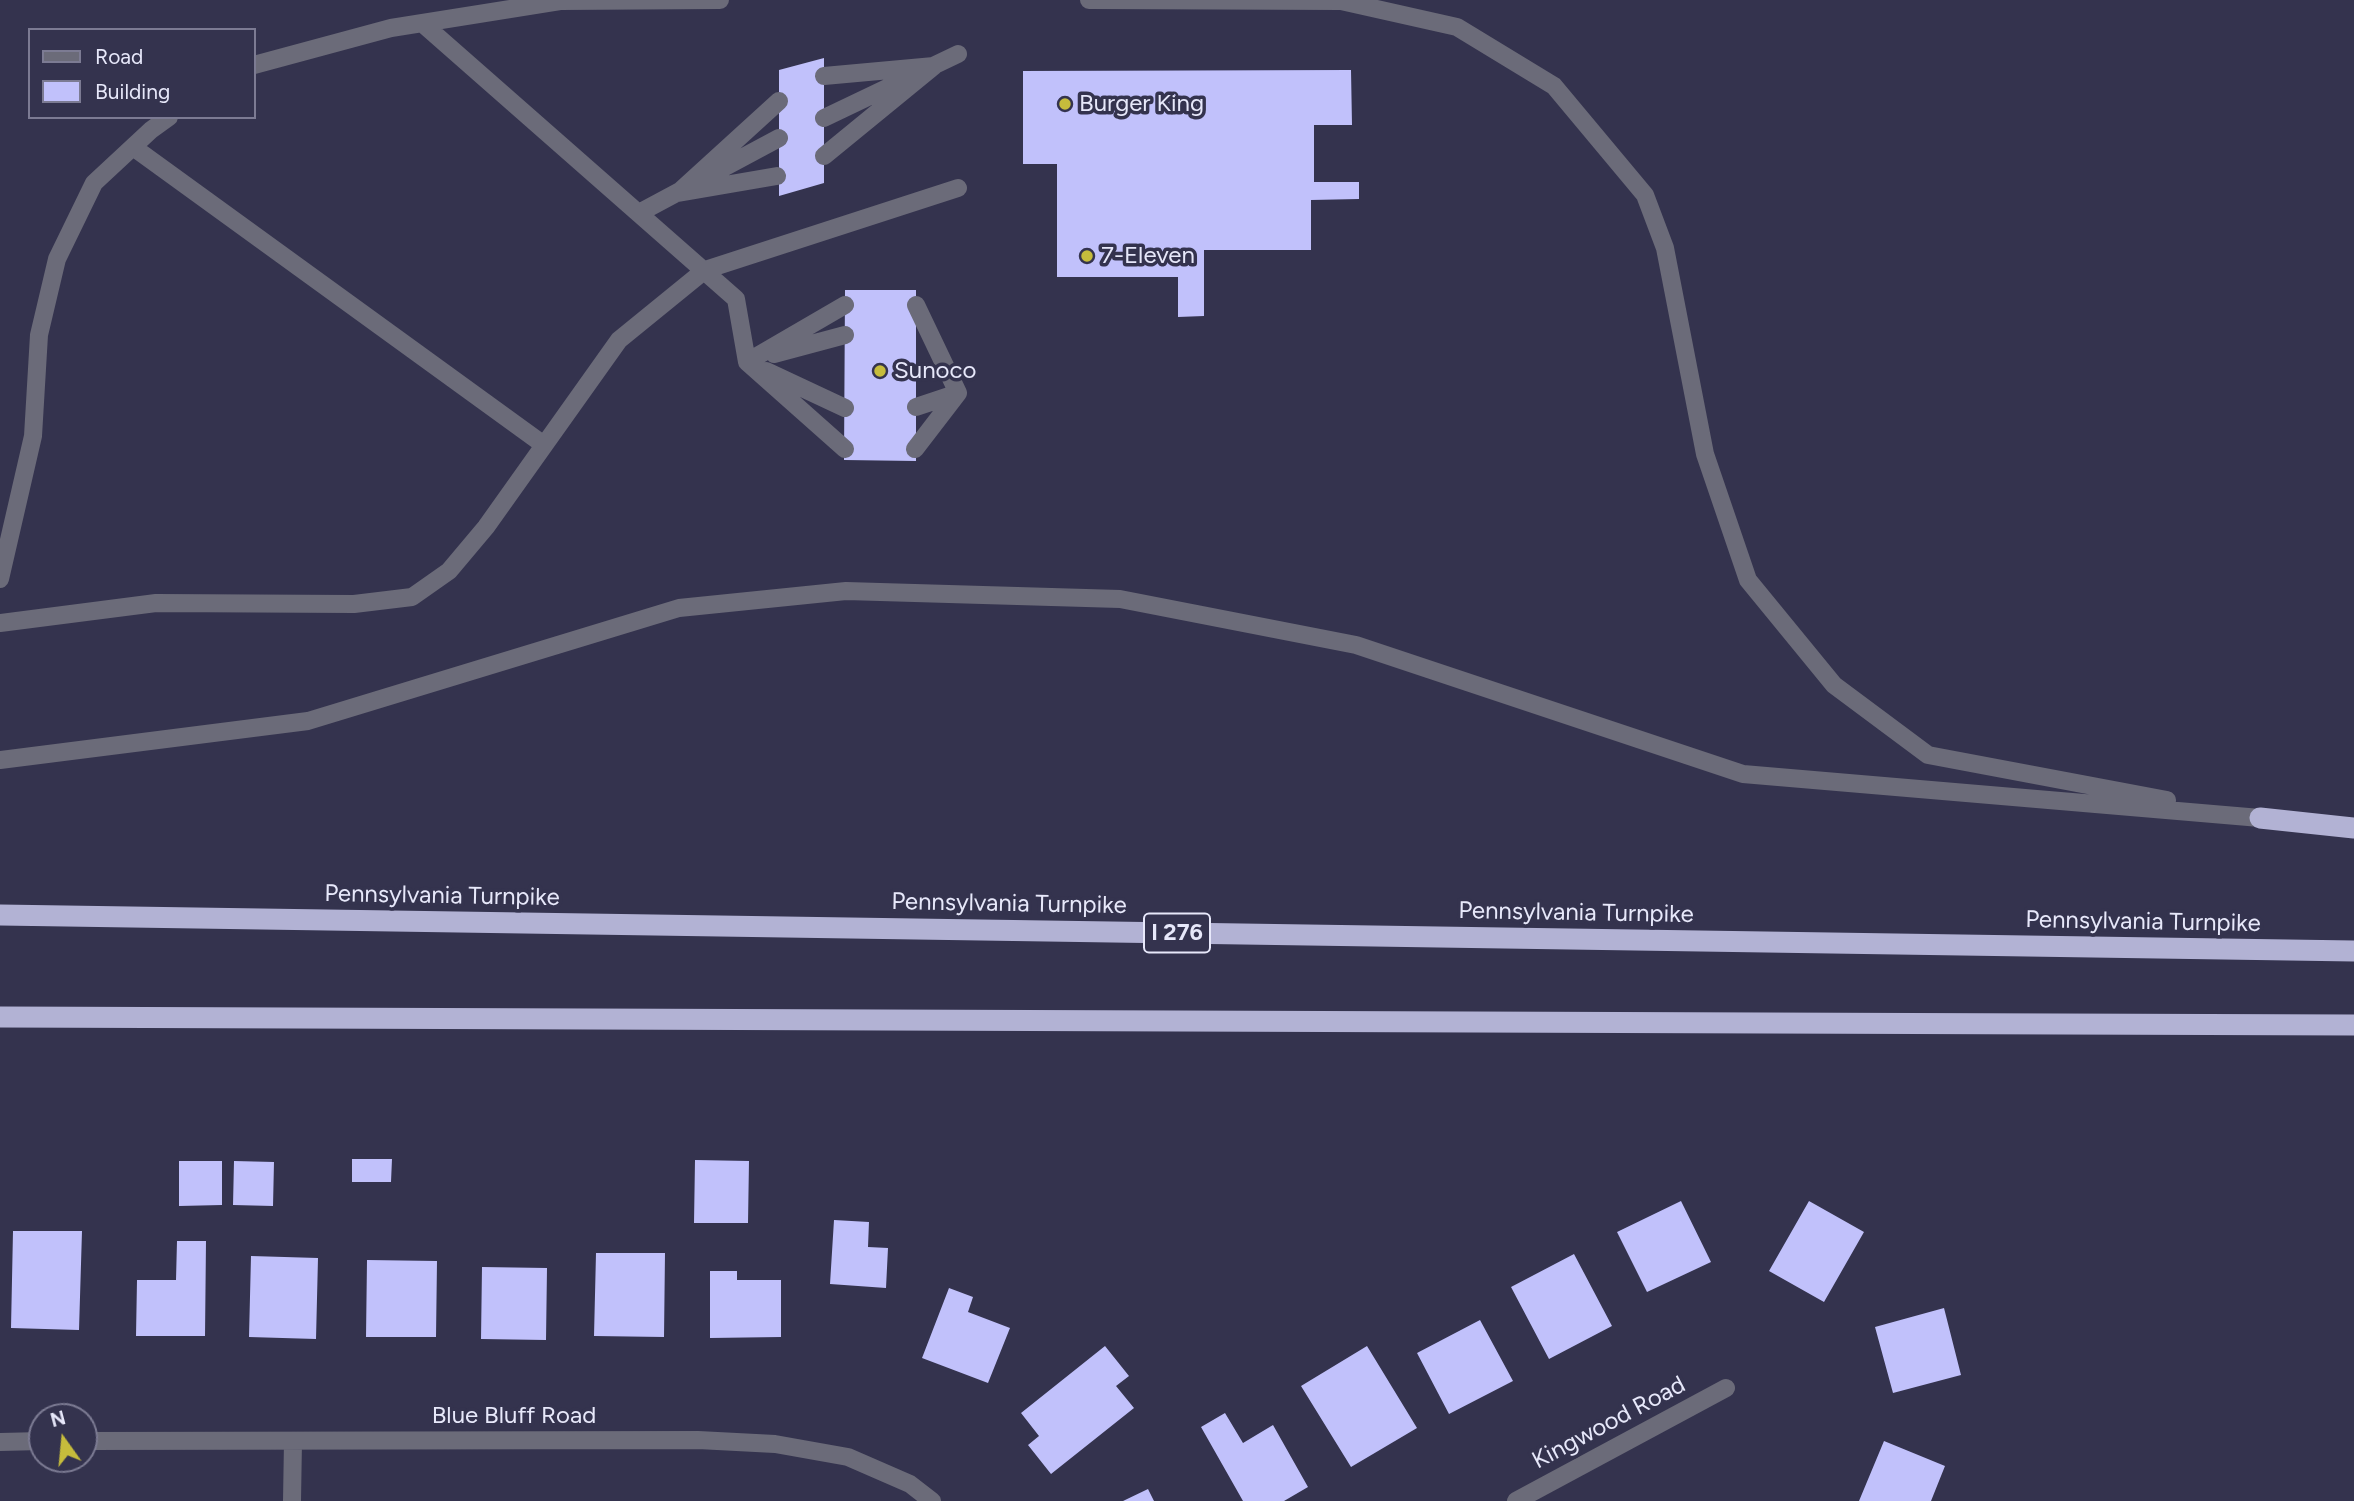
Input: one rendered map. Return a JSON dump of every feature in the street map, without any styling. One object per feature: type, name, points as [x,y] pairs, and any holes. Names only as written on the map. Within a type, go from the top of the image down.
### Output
[{"type":"highway","points":[[2260,817],[2354,828]]},
{"type":"highway","name":"Pennsylvania Turnpike","points":[[0,915],[2354,951]]},
{"type":"highway","points":[[0,1017],[2354,1025]]},
{"type":"street","points":[[256,64],[391,28],[422,23],[460,9],[560,1],[720,0]]},
{"type":"street","points":[[1089,0],[1341,1],[1457,27],[1554,86],[1645,195],[1665,248],[1705,454],[1748,580],[1834,685],[1928,755],[2260,817]]},
{"type":"street","points":[[422,23],[736,299],[747,362],[845,449]]},
{"type":"street","points":[[824,118],[958,54]]},
{"type":"street","points":[[824,76],[934,66]]},
{"type":"street","points":[[824,156],[934,66]]},
{"type":"street","points":[[678,193],[779,101]]},
{"type":"street","points":[[0,579],[33,436],[39,335],[57,260],[94,183],[166,119]]},
{"type":"street","points":[[639,213],[779,138]]},
{"type":"street","points":[[133,147],[544,445]]},
{"type":"street","points":[[678,193],[777,176]]},
{"type":"street","points":[[0,623],[156,603],[354,604],[412,597],[449,571],[486,527],[619,340],[705,270],[958,188]]},
{"type":"street","points":[[747,362],[845,305]]},
{"type":"street","points":[[916,305],[958,393]]},
{"type":"street","points":[[747,362],[845,335]]},
{"type":"street","points":[[916,335],[958,393]]},
{"type":"street","points":[[747,362],[845,408]]},
{"type":"street","points":[[916,407],[958,393]]},
{"type":"street","points":[[915,449],[958,393]]},
{"type":"street","points":[[0,760],[308,721],[679,608],[846,592],[1120,599],[1356,645],[1743,774],[2260,817]]},
{"type":"street","name":"Kingwood Road","points":[[1516,1501],[1726,1388]]},
{"type":"street","points":[[292,1501],[293,1440]]},
{"type":"street","name":"Blue Bluff Road","points":[[98,1441],[698,1440],[775,1444],[848,1457],[910,1484],[932,1501]]},
{"type":"street","points":[[0,1442],[28,1441]]},
{"type":"building","points":[[824,58],[824,183],[779,196],[779,70]]},
{"type":"building","points":[[1351,70],[1352,125],[1314,125],[1314,182],[1359,182],[1359,199],[1311,200],[1311,250],[1204,250],[1204,316],[1178,317],[1178,277],[1057,277],[1057,164],[1023,164],[1023,71]]},
{"type":"building","name":"Sunoco","points":[[845,290],[916,290],[916,461],[844,460]]},
{"type":"building","points":[[352,1159],[392,1159],[391,1182],[352,1182]]},
{"type":"building","points":[[695,1160],[749,1161],[748,1223],[694,1223]]},
{"type":"building","points":[[179,1161],[222,1161],[222,1205],[179,1206]]},
{"type":"building","points":[[234,1161],[274,1162],[273,1206],[233,1205]]},
{"type":"building","points":[[1681,1201],[1711,1262],[1647,1292],[1617,1232]]},
{"type":"building","points":[[1809,1201],[1864,1232],[1824,1302],[1769,1271]]},
{"type":"building","points":[[834,1220],[869,1222],[868,1247],[888,1248],[886,1288],[830,1284]]},
{"type":"building","points":[[13,1231],[82,1231],[79,1330],[11,1328]]},
{"type":"building","points":[[177,1241],[206,1241],[205,1336],[136,1336],[137,1280],[176,1280]]},
{"type":"building","points":[[596,1253],[665,1253],[664,1337],[594,1336]]},
{"type":"building","points":[[1574,1254],[1612,1326],[1549,1359],[1511,1287]]},
{"type":"building","points":[[251,1256],[318,1258],[316,1339],[249,1337]]},
{"type":"building","points":[[367,1260],[437,1261],[436,1337],[366,1337]]},
{"type":"building","points":[[482,1267],[547,1268],[546,1340],[481,1339]]},
{"type":"building","points":[[710,1271],[737,1271],[737,1280],[781,1280],[781,1337],[710,1338]]},
{"type":"building","points":[[949,1288],[973,1297],[968,1312],[1010,1328],[988,1383],[922,1358]]},
{"type":"building","points":[[1944,1308],[1961,1375],[1893,1393],[1875,1327]]},
{"type":"building","points":[[1480,1320],[1513,1381],[1449,1414],[1417,1353]]},
{"type":"building","points":[[1105,1346],[1129,1376],[1116,1386],[1134,1408],[1051,1474],[1028,1445],[1039,1436],[1021,1413]]},
{"type":"building","points":[[1367,1346],[1417,1428],[1351,1467],[1301,1386]]},
{"type":"building","points":[[1225,1413],[1243,1443],[1273,1425],[1308,1487],[1284,1501],[1243,1501],[1201,1427]]},
{"type":"building","points":[[1884,1441],[1945,1466],[1931,1501],[1859,1501]]},
{"type":"building","points":[[1148,1489],[1154,1501],[1123,1501]]},
{"type":"place","name":"Burger King","points":[[1065,104]]},
{"type":"place","name":"7-Eleven","points":[[1087,256]]},
{"type":"place","name":"Sunoco","points":[[880,371]]}]
